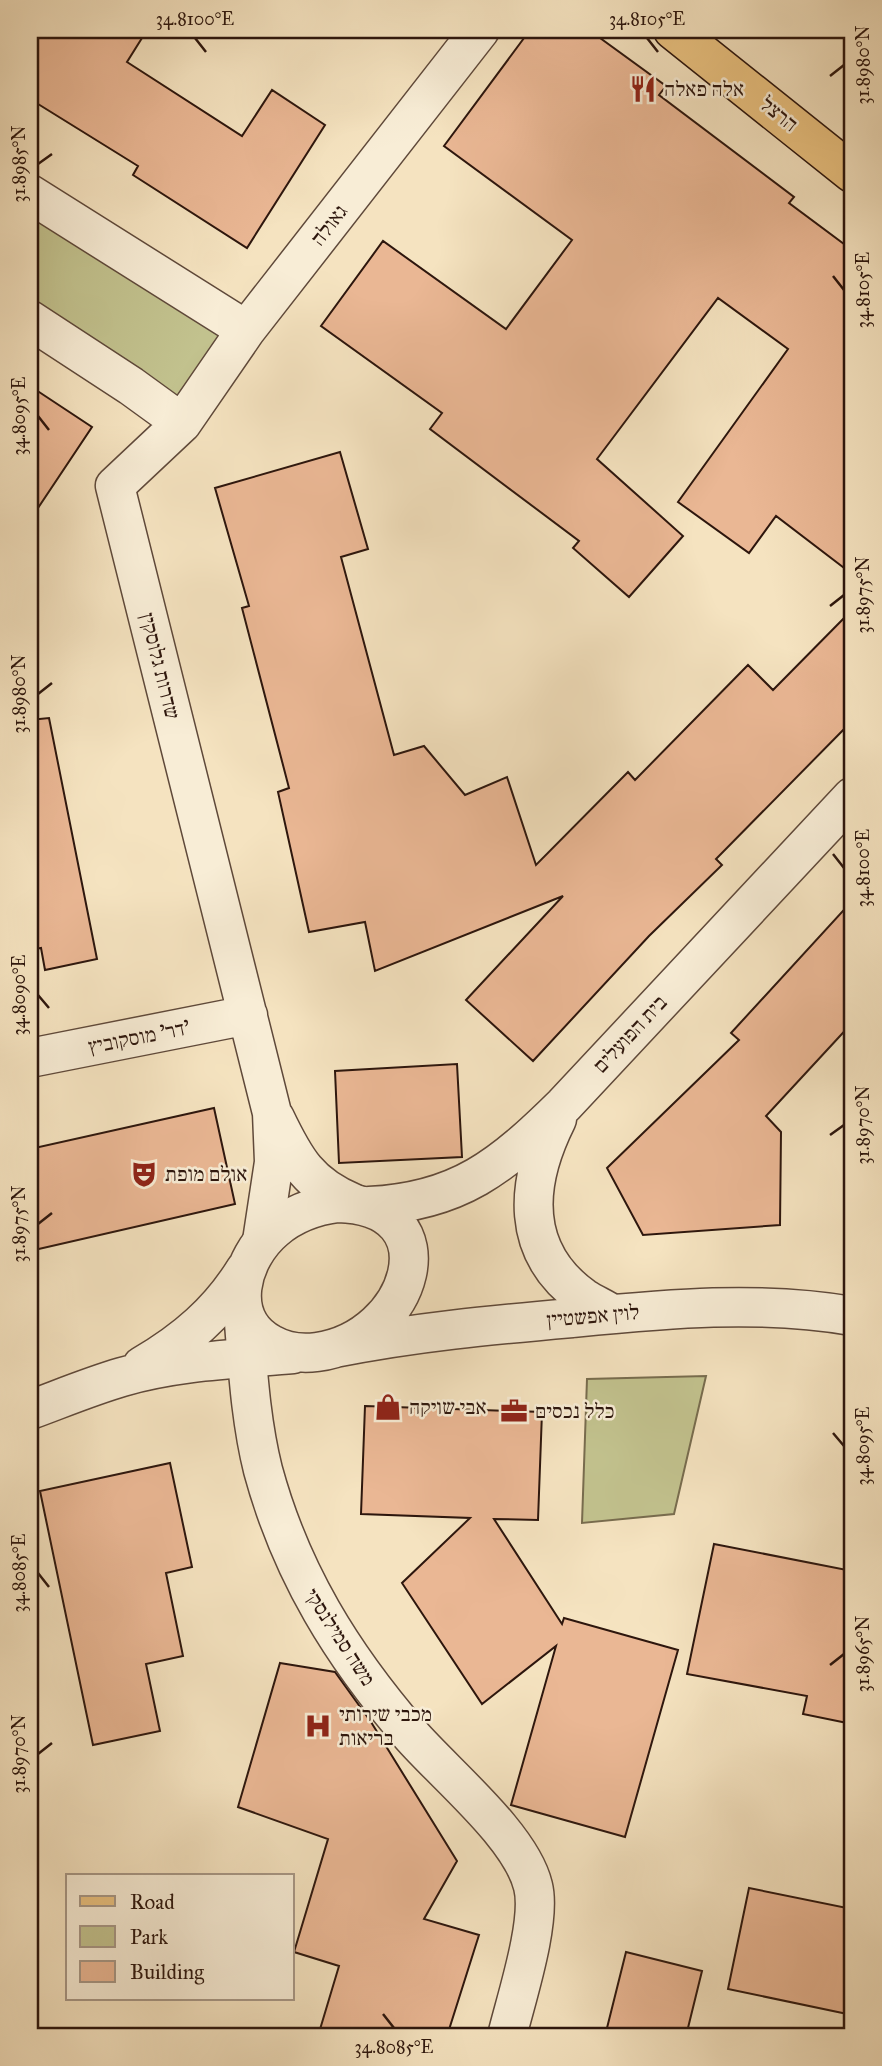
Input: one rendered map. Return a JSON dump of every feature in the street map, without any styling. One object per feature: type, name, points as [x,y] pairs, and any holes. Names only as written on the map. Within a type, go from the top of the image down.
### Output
[{"type":"main road","name":"הרצל","points":[[673,30],[852,173]]},
{"type":"street","name":"גאולה","points":[[182,423],[246,330],[480,30]]},
{"type":"street","points":[[30,194],[246,330]]},
{"type":"street","points":[[30,320],[182,423]]},
{"type":"street","name":"שדרות גלוסקין","points":[[182,423],[116,486],[272,1113],[274,1162],[254,1254]]},
{"type":"street","name":"בית הפועלים","points":[[361,1205],[422,1201],[469,1182],[516,1151],[564,1105],[852,797]]},
{"type":"street","name":"דר' מוסקוביץ'","points":[[30,1058],[248,1015]]},
{"type":"street","points":[[564,1105],[545,1143],[535,1172],[532,1200],[535,1227],[543,1252],[560,1275],[583,1297],[612,1314]]},
{"type":"street","name":"שדרות גלוסקין","points":[[272,1113],[292,1151],[308,1173],[331,1194],[361,1205]]},
{"type":"street","points":[[321,1205],[361,1205],[392,1221],[407,1245],[408,1273],[398,1301],[375,1327],[361,1338],[319,1350],[282,1350],[257,1335],[248,1324],[240,1297],[254,1254],[282,1224],[305,1210],[321,1205]]},
{"type":"street","name":"לוין אפשטיין","points":[[30,1410],[122,1377],[172,1348],[203,1323],[231,1292],[254,1254]]},
{"type":"street","name":"לוין אפשטיין","points":[[122,1377],[247,1357],[319,1350],[412,1334],[612,1314],[740,1305],[852,1315]]},
{"type":"street","name":"משה סמילנסקי","points":[[243,1311],[255,1429],[263,1468],[278,1520],[299,1572],[328,1625],[365,1680],[412,1737],[513,1845],[530,1874],[535,1901],[533,1926],[507,2036]]},
{"type":"green space","points":[[30,209],[235,340],[185,409],[30,309]]},
{"type":"green space","points":[[706,1376],[674,1514],[582,1523],[587,1379]]},
{"type":"building","points":[[30,30],[147,30],[127,62],[242,136],[272,90],[325,125],[247,248],[133,175],[138,166],[30,99]]},
{"type":"building","points":[[530,30],[589,30],[666,86],[659,95],[794,197],[789,203],[852,250],[852,574],[776,516],[749,553],[678,502],[788,349],[718,298],[597,459],[683,536],[629,597],[573,548],[579,541],[430,429],[442,413],[321,326],[383,241],[506,329],[572,240],[444,146]]},
{"type":"building","points":[[30,386],[92,427],[30,520]]},
{"type":"building","points":[[340,452],[368,549],[341,557],[394,755],[424,746],[465,795],[507,777],[536,865],[628,772],[635,780],[748,665],[773,690],[852,610],[852,721],[716,859],[722,865],[649,936],[533,1061],[466,1000],[563,896],[375,971],[365,922],[309,932],[278,792],[289,788],[242,608],[249,606],[215,488]]},
{"type":"building","points":[[49,718],[97,959],[45,970],[41,948],[30,950],[30,720]]},
{"type":"building","points":[[852,901],[852,1023],[766,1116],[781,1132],[780,1225],[643,1235],[607,1168],[739,1040],[731,1033]]},
{"type":"building","points":[[457,1064],[462,1157],[339,1163],[335,1071]]},
{"type":"building","points":[[214,1108],[235,1204],[30,1251],[30,1149]]},
{"type":"building","points":[[365,1406],[542,1412],[538,1520],[494,1519],[562,1624],[564,1618],[678,1650],[625,1837],[511,1805],[556,1646],[482,1704],[402,1583],[470,1518],[361,1514]]},
{"type":"building","points":[[170,1463],[192,1567],[166,1573],[183,1656],[146,1664],[160,1731],[93,1745],[40,1491]]},
{"type":"building","points":[[714,1544],[852,1571],[852,1724],[803,1714],[807,1696],[687,1674]]},
{"type":"building","points":[[280,1663],[335,1672],[371,1722],[457,1861],[424,1919],[479,1935],[447,2036],[318,2036],[339,1966],[294,1952],[328,1839],[238,1807]]},
{"type":"building","points":[[749,1888],[852,1909],[852,2015],[728,1989]]},
{"type":"building","points":[[626,1952],[702,1971],[686,2036],[605,2036]]},
{"type":"place","name":"אלה פאלה","points":[[643,89]]},
{"type":"place","name":"אולם מופת","points":[[144,1174]]},
{"type":"place","name":"אבי שויקה","points":[[388,1407]]},
{"type":"place","name":"כלל נכסים","points":[[514,1411]]},
{"type":"place","name":"מכבי שירותי בריאות","points":[[318,1726]]}]
